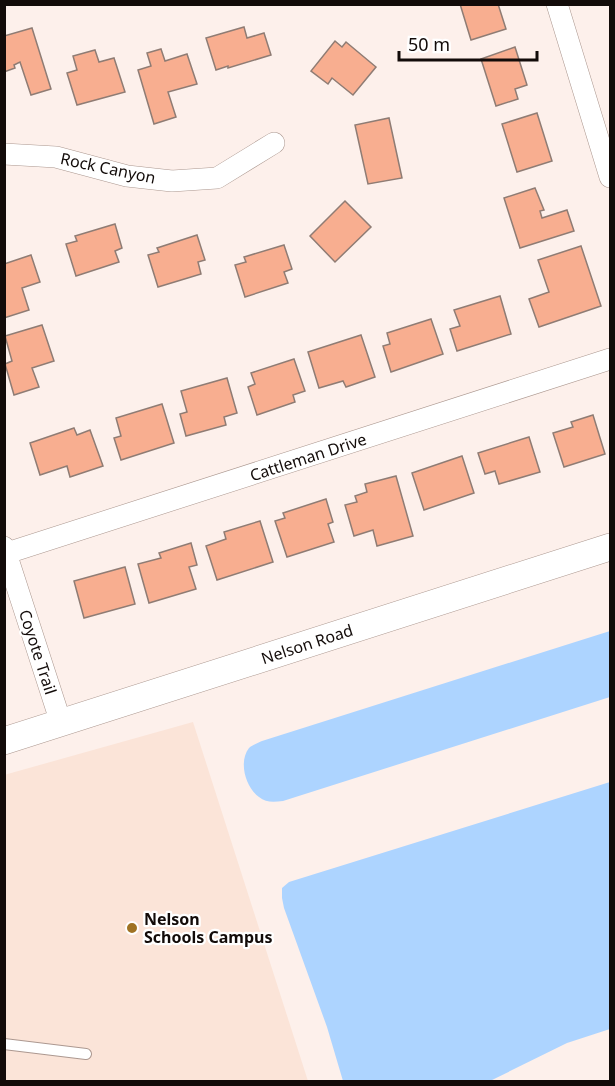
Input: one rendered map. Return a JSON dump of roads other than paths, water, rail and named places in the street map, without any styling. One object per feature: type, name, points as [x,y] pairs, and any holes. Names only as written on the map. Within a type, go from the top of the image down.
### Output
[{"type":"street","points":[[556,4],[610,177]]},
{"type":"street","name":"Rock Canyon","points":[[4,154],[56,158],[127,176],[172,181],[217,178],[274,143]]},
{"type":"street","name":"Cattleman Drive","points":[[5,552],[610,359]]},
{"type":"street","name":"Nelson Road","points":[[4,741],[610,547]]},
{"type":"street","name":"Coyote Trail","points":[[5,552],[62,723]]},
{"type":"lane","points":[[4,1044],[86,1054]]},
{"type":"water","points":[[610,631],[610,697],[283,801],[270,802],[262,799],[254,793],[247,781],[244,767],[246,754],[250,747],[262,741]]},
{"type":"water","points":[[610,782],[610,1029],[567,1043],[490,1081],[343,1081],[327,1027],[284,908],[282,888],[289,882]]},
{"type":"place","name":"Nelson Schools Campus","points":[[132,928]]}]
